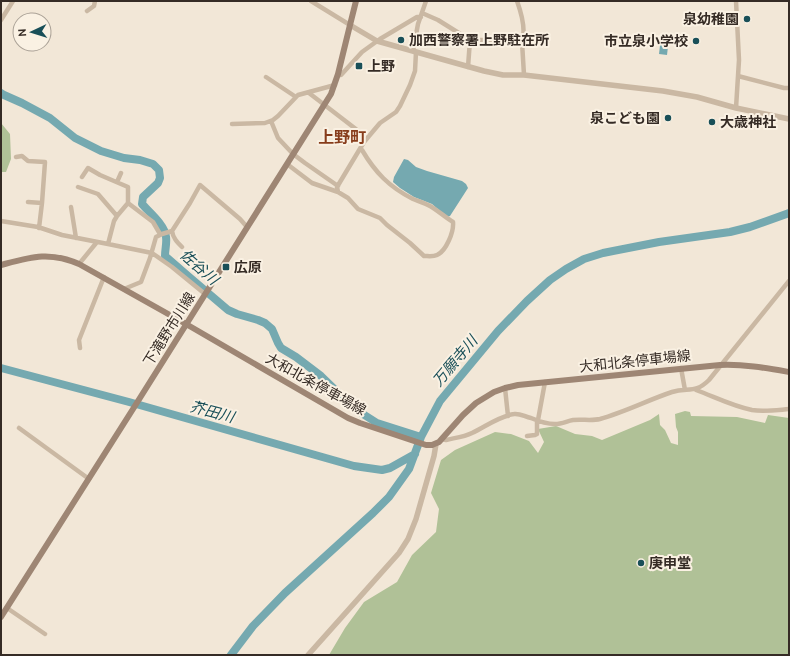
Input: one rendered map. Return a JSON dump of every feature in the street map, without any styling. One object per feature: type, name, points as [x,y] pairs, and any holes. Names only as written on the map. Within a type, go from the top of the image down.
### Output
[{"type":"main road","name":"下滝野市川線","points":[[1,617],[331,94],[338,74],[356,1]]},
{"type":"main road","name":"大和北条停車場線","points":[[1,266],[25,258],[40,256],[55,256],[70,260],[104,277],[348,418],[422,444],[436,444],[476,403],[494,392],[518,385],[734,364],[789,372]]},
{"type":"street","points":[[1,20],[13,1]]},
{"type":"street","points":[[87,11],[94,6],[94,1]]},
{"type":"street","points":[[311,1],[377,41],[484,71],[503,75],[524,75],[663,91],[697,97],[736,108],[789,119]]},
{"type":"street","points":[[338,192],[337,187],[364,142],[380,123],[396,112],[410,85],[415,71],[415,51],[418,24],[426,1]]},
{"type":"street","points":[[517,1],[521,13],[524,37],[522,40],[524,75]]},
{"type":"street","points":[[736,1],[739,60],[736,108]]},
{"type":"street","points":[[338,74],[341,75],[362,52],[377,41],[421,15],[438,20],[470,40],[522,40]]},
{"type":"street","points":[[468,67],[470,40]]},
{"type":"street","points":[[738,76],[789,88]]},
{"type":"street","points":[[266,77],[296,97]]},
{"type":"street","points":[[232,124],[266,123],[272,121],[286,109],[298,95],[335,85]]},
{"type":"street","points":[[309,93],[361,133],[364,142]]},
{"type":"street","points":[[272,121],[278,138],[293,154],[338,186]]},
{"type":"street","points":[[287,164],[312,183],[338,192],[348,198],[358,209],[380,218],[424,256],[435,256],[442,252],[454,227],[453,222],[430,206],[393,187],[382,177],[360,149]]},
{"type":"street","points":[[16,157],[22,156],[28,161],[45,162],[39,228]]},
{"type":"street","points":[[82,177],[88,168],[128,187],[128,203],[114,221],[108,244]]},
{"type":"street","points":[[117,182],[121,173]]},
{"type":"street","points":[[124,289],[141,282],[152,253],[156,237],[160,234],[172,231],[200,185],[240,219],[247,227]]},
{"type":"street","points":[[78,187],[98,194],[117,216]]},
{"type":"street","points":[[28,202],[42,203]]},
{"type":"street","points":[[128,203],[153,222],[160,234]]},
{"type":"street","points":[[71,207],[76,238]]},
{"type":"street","points":[[1,221],[152,253],[206,292]]},
{"type":"street","points":[[172,231],[175,240],[182,247]]},
{"type":"street","points":[[79,264],[98,242]]},
{"type":"street","points":[[80,348],[79,340],[104,277]]},
{"type":"street","points":[[442,439],[446,440],[470,435],[488,424],[513,414],[520,414],[552,424],[561,424],[572,420],[599,419],[628,410],[674,392],[696,389],[703,386],[789,281]]},
{"type":"street","points":[[681,368],[685,390]]},
{"type":"street","points":[[527,436],[537,434],[545,382]]},
{"type":"street","points":[[505,388],[508,416]]},
{"type":"street","points":[[696,389],[716,398],[752,410],[771,411],[789,409]]},
{"type":"street","points":[[19,428],[89,479]]},
{"type":"street","points":[[308,655],[399,553],[405,544],[416,519],[436,444]]},
{"type":"street","points":[[7,608],[45,634]]},
{"type":"green space","points":[[1,123],[10,134],[11,159],[6,172],[1,172]]},
{"type":"green space","points":[[685,411],[690,412],[691,416],[737,417],[765,423],[768,415],[789,418],[789,655],[329,655],[345,628],[364,602],[397,582],[412,555],[436,532],[439,509],[431,493],[441,460],[455,450],[495,432],[511,434],[529,441],[538,453],[544,442],[538,429],[556,426],[575,434],[592,436],[602,440],[650,420],[659,414],[660,425],[665,430],[671,443],[678,445],[678,432],[675,414]]},
{"type":"water","points":[[661,37],[669,38],[667,55],[659,54]]},
{"type":"water","points":[[404,159],[408,160],[416,167],[462,181],[466,184],[468,188],[450,216],[447,217],[432,204],[414,197],[393,182],[394,177]]},
{"type":"waterway","name":"佐谷川","points":[[1,93],[50,118],[75,138],[101,151],[124,158],[140,160],[153,164],[159,170],[160,178],[158,183],[143,197],[142,204],[160,223],[165,232],[165,256],[228,310],[265,323],[272,329],[281,348],[296,357],[321,376],[355,409],[377,423],[421,437]]},
{"type":"waterway","name":"万願寺川","points":[[231,655],[253,626],[285,593],[389,497],[409,469],[421,437],[440,401],[498,331],[550,280],[584,259],[603,253],[659,242],[730,232],[750,227],[789,213]]},
{"type":"waterway","name":"芥田川","points":[[1,368],[129,402],[354,466],[382,470],[390,468],[415,454]]},
{"type":"place","name":"泉幼稚園","points":[[747,19]]},
{"type":"place","name":"加西警察署上野駐在所","points":[[401,40]]},
{"type":"place","name":"市立泉小学校","points":[[696,41]]},
{"type":"place","name":"上野","points":[[359,66]]},
{"type":"place","name":"泉こども園","points":[[668,118]]},
{"type":"place","name":"大歳神社","points":[[712,122]]},
{"type":"place","name":"広原","points":[[226,267]]},
{"type":"place","name":"庚申堂","points":[[641,563]]},
{"type":"district","name":"上野町","points":[[342,137]]}]
